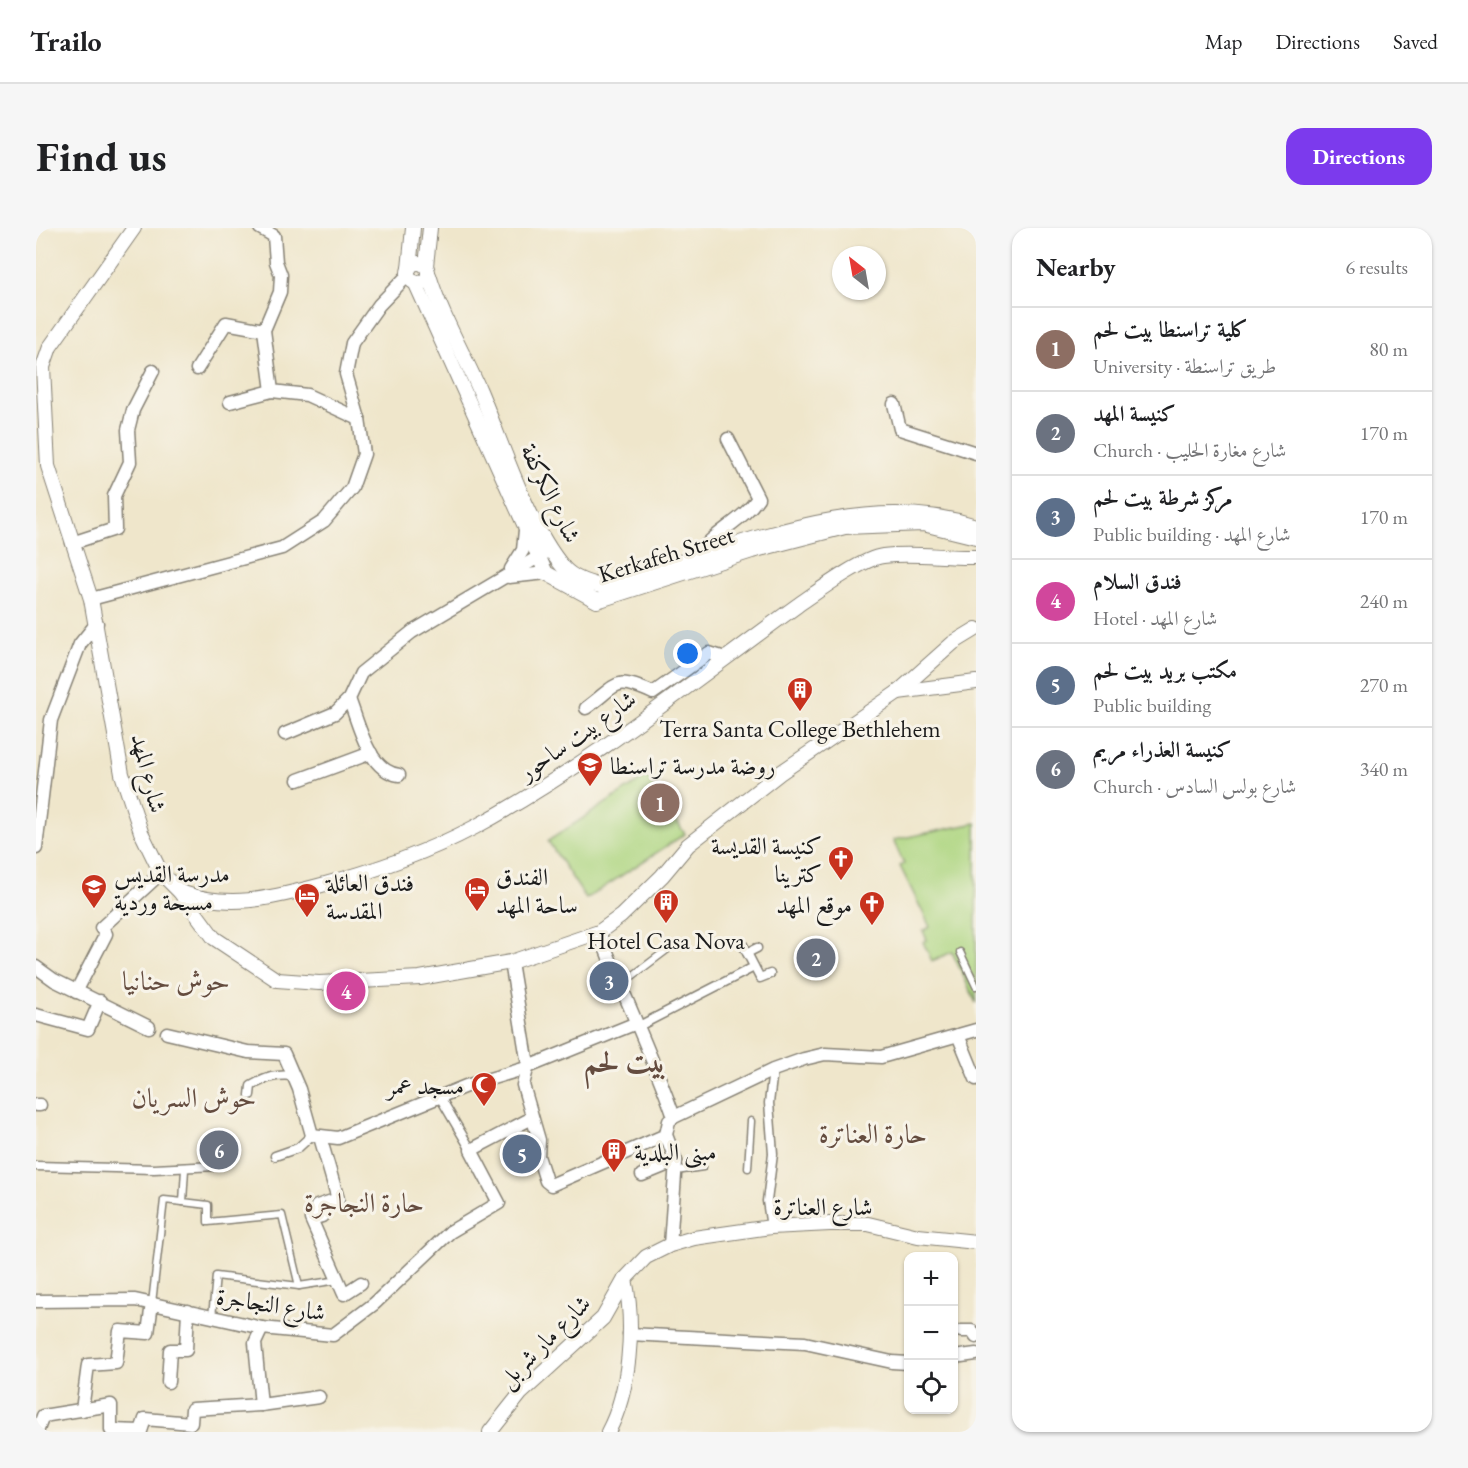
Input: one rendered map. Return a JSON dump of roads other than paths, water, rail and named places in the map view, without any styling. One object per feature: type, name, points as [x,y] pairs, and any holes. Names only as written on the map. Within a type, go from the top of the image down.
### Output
[{"type":"street","name":"شارع المهد","points":[[134,228],[50,347],[39,370],[48,466],[92,599],[122,774],[141,832],[161,873],[180,892],[214,938],[277,980],[319,982],[420,978],[511,962],[599,932],[621,916],[662,876],[688,845],[780,773],[898,692],[953,643],[976,629]]},
{"type":"street","points":[[260,228],[274,236],[276,262],[281,275],[280,292],[264,330],[272,391]]},
{"type":"street","points":[[413,228],[411,275],[525,530],[544,554],[546,573],[502,579]]},
{"type":"street","name":"شارع الكركفة","points":[[430,228],[428,270],[435,296],[478,388],[536,523],[544,554],[575,578],[600,586],[697,563],[857,514],[926,516],[976,526]]},
{"type":"street","points":[[411,275],[423,282],[428,270]]},
{"type":"street","points":[[92,599],[282,548],[324,521],[352,488],[364,454],[359,419],[346,374],[352,343],[379,305],[411,275]]},
{"type":"street","points":[[197,369],[226,323],[264,330]]},
{"type":"street","points":[[72,543],[115,529],[114,496],[129,462],[128,430],[133,410],[153,371]]},
{"type":"street","points":[[230,402],[272,391],[307,395],[359,419]]},
{"type":"street","points":[[894,404],[900,429],[976,453]]},
{"type":"street","points":[[697,563],[707,542],[750,511],[759,498],[728,439]]},
{"type":"street","name":"Kerkafeh Street","points":[[546,573],[597,601],[697,563],[845,528],[923,524],[976,537]]},
{"type":"street","points":[[502,579],[520,557],[525,541],[525,530]]},
{"type":"street","points":[[285,734],[335,713],[349,699],[361,673],[391,646],[544,554]]},
{"type":"street","name":"شارع بيت ساحور","points":[[180,892],[202,900],[226,903],[282,896],[399,861],[473,828],[542,788],[832,582],[880,556],[922,554],[976,557]]},
{"type":"street","points":[[36,848],[51,720],[80,644],[97,623]]},
{"type":"street","points":[[586,708],[621,682],[628,681],[653,693],[710,652],[725,658]]},
{"type":"street","points":[[898,692],[976,682]]},
{"type":"street","points":[[349,699],[371,753],[382,769],[399,775]]},
{"type":"street","points":[[298,780],[371,753]]},
{"type":"street","points":[[76,992],[106,934],[101,928],[161,873]]},
{"type":"street","points":[[599,932],[639,1026],[674,1118]]},
{"type":"street","points":[[742,943],[760,978],[770,974]]},
{"type":"street","points":[[747,953],[757,948]]},
{"type":"street","points":[[511,962],[528,1065],[523,1085],[539,1140],[538,1156],[546,1182],[551,1185],[666,1136]]},
{"type":"street","points":[[36,967],[76,992],[100,1001],[149,1027]]},
{"type":"street","points":[[275,1156],[298,1148],[316,1136],[338,1138],[496,1075],[523,1069],[528,1065],[634,1024],[639,1026],[754,967]]},
{"type":"street","points":[[36,1016],[88,1029],[100,1001]]},
{"type":"street","points":[[670,1245],[676,1166],[666,1136],[669,1121],[773,1070],[825,1054],[881,1057],[976,1030]]},
{"type":"street","points":[[167,1033],[248,1052],[284,1054],[338,1199],[317,1206],[322,1216],[311,1219],[344,1294],[360,1283]]},
{"type":"street","points":[[958,1035],[976,1079]]},
{"type":"street","points":[[771,1227],[767,1201],[772,1154],[769,1103],[773,1070]]},
{"type":"street","points":[[250,1095],[251,1086],[264,1078],[274,1074],[294,1076]]},
{"type":"street","points":[[440,1097],[471,1150],[532,1118]]},
{"type":"street","name":"شارع النجاجرة","points":[[36,1301],[135,1300],[171,1306],[262,1328],[333,1335],[374,1304],[450,1232],[499,1203],[471,1150]]},
{"type":"street","points":[[36,1167],[185,1168],[216,1166]]},
{"type":"street","points":[[642,1175],[676,1166]]},
{"type":"street","name":"شارع العناترة","points":[[625,1279],[646,1257],[670,1245],[694,1238],[771,1227],[868,1224],[918,1236],[976,1242]]},
{"type":"street","points":[[608,1432],[621,1405],[629,1334],[631,1306],[625,1279]]},
{"type":"street","name":"شارع مار شربل","points":[[490,1432],[521,1393],[603,1318],[625,1279]]},
{"type":"street","points":[[82,1410],[88,1365],[116,1363],[120,1331],[148,1333],[152,1303]]},
{"type":"street","points":[[168,1382],[170,1350],[186,1350],[188,1311]]},
{"type":"street","points":[[261,1405],[255,1343],[262,1328]]},
{"type":"street","points":[[961,1331],[972,1331],[976,1336]]},
{"type":"street","points":[[629,1334],[805,1343],[904,1363]]},
{"type":"street","points":[[958,1357],[976,1354]]},
{"type":"street","points":[[37,1432],[43,1416],[111,1405],[111,1430],[141,1431],[145,1419],[191,1423],[192,1409],[261,1405],[319,1397]]},
{"type":"lane","points":[[612,967],[631,977],[668,949]]},
{"type":"lane","points":[[960,952],[976,986]]},
{"type":"lane","points":[[748,1168],[751,1121]]},
{"type":"lane","points":[[676,1166],[703,1167]]},
{"type":"lane","points":[[183,1202],[185,1168]]},
{"type":"lane","points":[[152,1303],[164,1200],[208,1205],[208,1222],[282,1215],[299,1286]]},
{"type":"lane","points":[[212,1317],[216,1276],[299,1286],[338,1280]]},
{"type":"place","name":"Terra Santa College Bethlehem","points":[[800,713]]},
{"type":"place","name":"روضة مدرسة تراسنطا","points":[[590,788]]},
{"type":"place","name":"كلية تراسنطا بيت لحم","points":[[660,803]]},
{"type":"place","name":"كنيسة القديسة كترينا","points":[[841,882]]},
{"type":"place","name":"مدرسة القديس مسبحة وردية","points":[[94,910]]},
{"type":"place","name":"الفندق ساحة المهد","points":[[477,913]]},
{"type":"place","name":"فندق العائلة المقدسة","points":[[307,919]]},
{"type":"place","name":"Hotel Casa Nova","points":[[666,925]]},
{"type":"place","name":"موقع المهد","points":[[872,927]]},
{"type":"place","name":"كنيسة المهد","points":[[816,958]]},
{"type":"place","name":"مركز شرطة بيت لحم","points":[[609,981]]},
{"type":"place","name":"فندق السلام","points":[[346,991]]},
{"type":"place","name":"مسجد عمر","points":[[484,1108]]},
{"type":"place","name":"كنيسة العذراء مريم","points":[[219,1150]]},
{"type":"place","name":"مكتب بريد بيت لحم","points":[[522,1154]]},
{"type":"place","name":"مبنى البلدية","points":[[614,1174]]},
{"type":"district","name":"حوش حنانيا","points":[[176,980]]},
{"type":"district","name":"بيت لحم","points":[[625,1061]]},
{"type":"district","name":"حوش السريان","points":[[194,1097]]},
{"type":"district","name":"حارة العناترة","points":[[873,1133]]},
{"type":"district","name":"حارة النجاجرة","points":[[364,1202]]}]
